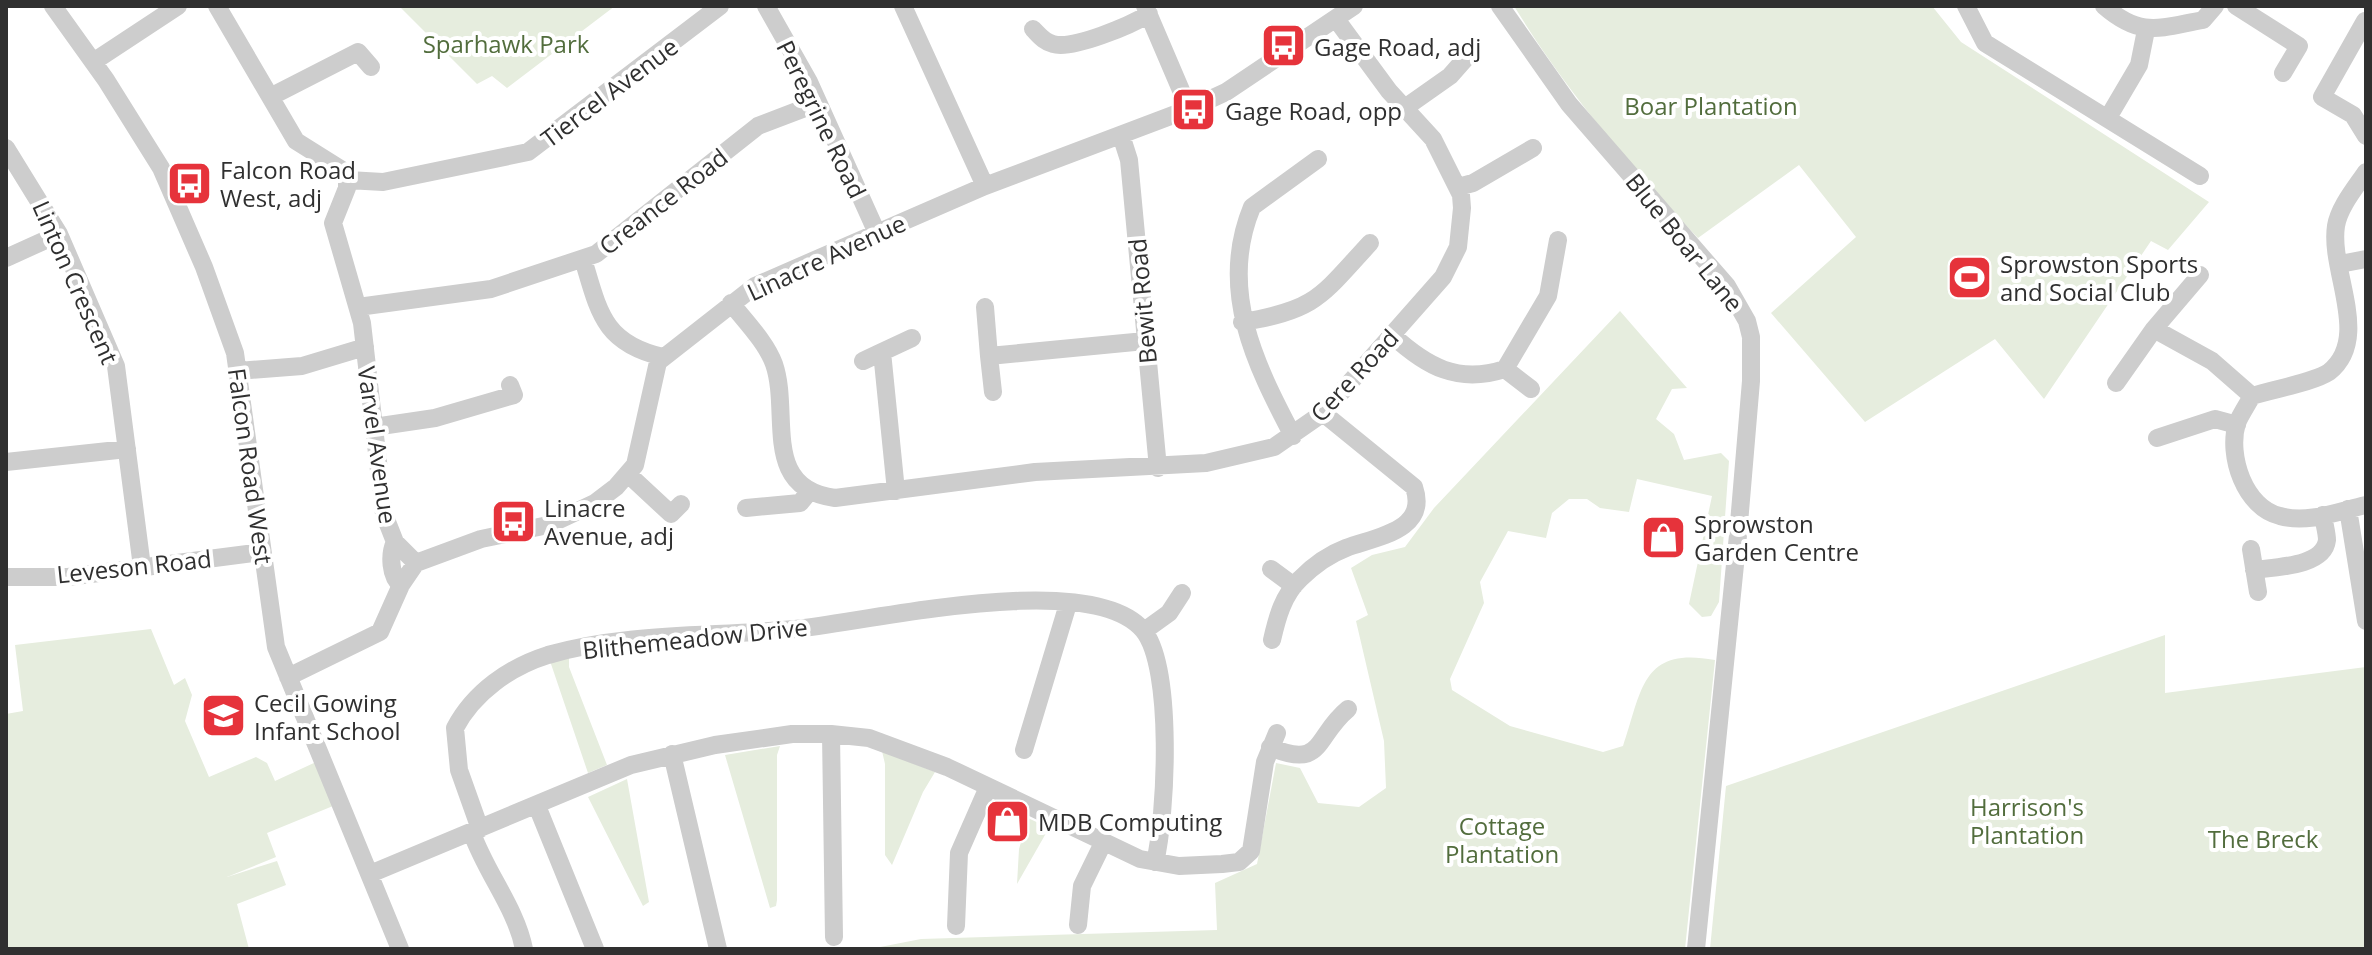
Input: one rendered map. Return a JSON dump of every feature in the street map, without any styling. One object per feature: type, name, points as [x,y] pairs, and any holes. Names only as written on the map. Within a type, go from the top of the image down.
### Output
[{"type":"street","name":"Falcon Road West","points":[[53,6],[93,62],[171,189],[204,267],[238,371],[276,647],[400,949]]},
{"type":"street","points":[[93,62],[178,6]]},
{"type":"street","points":[[217,6],[296,141],[342,167],[348,180]]},
{"type":"street","name":"Tiercel Avenue","points":[[348,180],[383,182],[528,152],[720,6]]},
{"type":"street","name":"Peregrine Road","points":[[766,6],[818,103],[877,233]]},
{"type":"street","points":[[903,6],[985,186]]},
{"type":"street","name":"Linacre Avenue","points":[[663,357],[755,286],[985,186],[1226,92],[1354,6]]},
{"type":"street","name":"Blue Boar Lane","points":[[1500,6],[1569,104],[1727,286],[1747,321],[1751,337],[1751,381],[1738,535],[1707,813],[1696,949]]},
{"type":"street","points":[[1966,6],[1985,43],[2109,116],[2200,176]]},
{"type":"street","points":[[2104,6],[2132,27],[2146,30],[2203,20],[2215,6]]},
{"type":"street","points":[[2236,6],[2299,46],[2283,73]]},
{"type":"street","points":[[1033,29],[1051,52],[1105,33],[1147,10],[1189,109]]},
{"type":"street","name":"Cere Road","points":[[746,508],[800,503],[809,492],[835,498],[1035,472],[1158,468],[1236,458],[1274,447],[1323,413],[1452,262],[1458,247],[1462,208],[1458,187],[1433,139],[1389,91],[1336,19]]},
{"type":"street","points":[[2365,21],[2322,97],[2353,115],[2366,136]]},
{"type":"street","points":[[2109,116],[2139,65],[2146,30]]},
{"type":"street","points":[[272,96],[356,49],[371,67]]},
{"type":"street","points":[[1406,107],[1450,76],[1465,59]]},
{"type":"street","name":"Creance Road","points":[[358,307],[491,289],[583,259],[607,248],[758,126],[818,103]]},
{"type":"street","name":"Bewit Road","points":[[1121,135],[1129,160],[1158,468]]},
{"type":"street","name":"Linton Crescent","points":[[6,148],[59,234],[116,366],[142,567]]},
{"type":"street","points":[[1458,187],[1473,183],[1533,148]]},
{"type":"street","points":[[1293,436],[1254,360],[1242,322],[1241,261],[1252,207],[1318,159]]},
{"type":"street","points":[[2366,172],[2336,223],[2340,264],[2358,311],[2345,354],[2328,372],[2252,396],[2237,425],[2239,471],[2250,496],[2261,508],[2279,516],[2304,519],[2357,507],[2366,621]]},
{"type":"street","name":"Varvel Avenue","points":[[348,180],[333,223],[358,307],[384,514],[395,542],[416,563]]},
{"type":"street","points":[[6,258],[59,234]]},
{"type":"street","points":[[1392,335],[1419,360],[1455,375],[1473,376],[1505,369],[1548,296],[1552,249]]},
{"type":"street","points":[[1242,322],[1296,312],[1312,303],[1367,253]]},
{"type":"street","points":[[288,677],[373,638],[386,623],[401,585],[416,563],[481,539],[567,517],[595,503],[629,475],[640,448],[654,372],[663,357],[636,350],[613,335],[606,324],[583,259]]},
{"type":"street","points":[[2340,264],[2366,259]]},
{"type":"street","points":[[2116,383],[2154,329],[2200,275]]},
{"type":"street","points":[[731,303],[773,361],[785,459],[791,472],[809,492]]},
{"type":"street","points":[[985,307],[993,392]]},
{"type":"street","points":[[2154,329],[2212,361],[2252,396]]},
{"type":"street","points":[[863,361],[912,338]]},
{"type":"street","points":[[989,356],[1145,341]]},
{"type":"street","name":"Varvel Avenue","points":[[238,371],[302,366],[365,347]]},
{"type":"street","points":[[882,352],[896,491]]},
{"type":"street","points":[[1505,369],[1531,389]]},
{"type":"street","points":[[374,427],[435,418],[514,395]]},
{"type":"street","points":[[1272,640],[1279,613],[1294,586],[1332,554],[1390,536],[1403,527],[1416,506],[1414,487],[1323,413]]},
{"type":"street","points":[[2157,438],[2215,419],[2237,425]]},
{"type":"street","points":[[6,462],[127,449]]},
{"type":"street","points":[[629,475],[671,514]]},
{"type":"street","points":[[2254,570],[2306,561],[2322,552],[2327,538],[2323,515]]},
{"type":"street","name":"Varvel Avenue","points":[[395,542],[392,551],[394,578],[401,585]]},
{"type":"street","points":[[2251,549],[2258,592]]},
{"type":"street","name":"Leveson Road","points":[[6,577],[68,577],[262,552]]},
{"type":"street","points":[[1271,569],[1294,586]]},
{"type":"street","points":[[1155,862],[1161,830],[1164,714],[1153,649],[1144,631],[1169,613],[1182,593]]},
{"type":"street","name":"Blithemeadow Drive","points":[[524,949],[517,922],[487,870],[459,770],[455,728],[481,692],[497,680],[546,656],[618,641],[797,629],[924,609],[995,603],[1068,604],[1108,611],[1130,619],[1144,631]]},
{"type":"street","points":[[1024,750],[1037,734],[1068,604]]},
{"type":"street","points":[[370,874],[631,765],[672,754],[792,734],[869,738],[988,787],[1103,843],[1155,862],[1205,866],[1239,862],[1253,844],[1265,762],[1274,740],[1295,757],[1309,754],[1348,709]]},
{"type":"street","points":[[831,734],[834,937]]},
{"type":"street","points":[[672,754],[721,940]]},
{"type":"street","points":[[956,926],[959,853],[988,787]]},
{"type":"street","points":[[537,806],[595,949]]},
{"type":"street","points":[[1085,914],[1086,875],[1103,843]]},
{"type":"green space","name":"Sparhawk Park","points":[[399,6],[615,6],[507,88],[492,76],[477,84]]},
{"type":"green space","name":"Boar Plantation","points":[[1514,6],[1932,6],[1961,42],[2209,202],[2168,250],[2151,241],[2044,399],[1995,339],[1865,422],[1771,313],[1856,237],[1799,165],[1698,238],[1600,127]]},
{"type":"green space","name":"Cottage Plantation","points":[[1620,311],[1687,388],[1672,389],[1656,419],[1674,434],[1684,460],[1721,453],[1729,461],[1719,602],[1711,616],[1702,617],[1689,604],[1712,496],[1637,479],[1629,512],[1600,508],[1587,499],[1569,499],[1552,513],[1546,538],[1508,531],[1480,582],[1484,603],[1450,679],[1452,690],[1510,726],[1603,752],[1623,746],[1641,691],[1658,667],[1672,660],[1691,657],[1715,660],[1685,949],[870,949],[921,939],[1217,930],[1215,883],[1257,864],[1276,763],[1300,768],[1318,803],[1359,807],[1386,788],[1384,741],[1356,621],[1368,615],[1351,568],[1372,555],[1405,547],[1434,508]]},
{"type":"green space","points":[[151,629],[174,685],[185,678],[192,695],[185,721],[209,777],[256,757],[267,763],[275,781],[316,762],[333,806],[267,833],[276,857],[227,877],[277,861],[286,885],[237,904],[249,949],[6,949],[6,714],[23,711],[15,645]]},
{"type":"green space","name":"Harrison's Plantation","points":[[2165,635],[2165,693],[2366,667],[2366,949],[1710,949],[1726,786]]},
{"type":"green space","points":[[569,656],[569,667],[607,765],[588,773],[550,661]]},
{"type":"green space","points":[[780,746],[777,755],[777,900],[776,906],[770,908],[725,755]]},
{"type":"green space","points":[[882,751],[935,772],[923,792],[892,865],[885,855],[885,764]]},
{"type":"green space","points":[[627,779],[649,902],[643,906],[588,797]]},
{"type":"green space","points":[[1028,818],[1049,828],[1017,884],[1019,849]]},
{"type":"place","name":"Gage Road, adj","points":[[1283,46]]},
{"type":"place","name":"Gage Road, opp","points":[[1194,110]]},
{"type":"place","name":"Falcon Road West, adj","points":[[189,183]]},
{"type":"place","name":"Sprowston Sports and Social Club","points":[[1969,277]]},
{"type":"place","name":"Linacre Avenue, adj","points":[[513,521]]},
{"type":"place","name":"Sprowston Garden Centre","points":[[1663,537]]},
{"type":"place","name":"Cecil Gowing Infant School","points":[[223,716]]},
{"type":"place","name":"MDB Computing","points":[[1007,821]]},
{"type":"park label","name":"The Breck","points":[[2263,838]]}]
